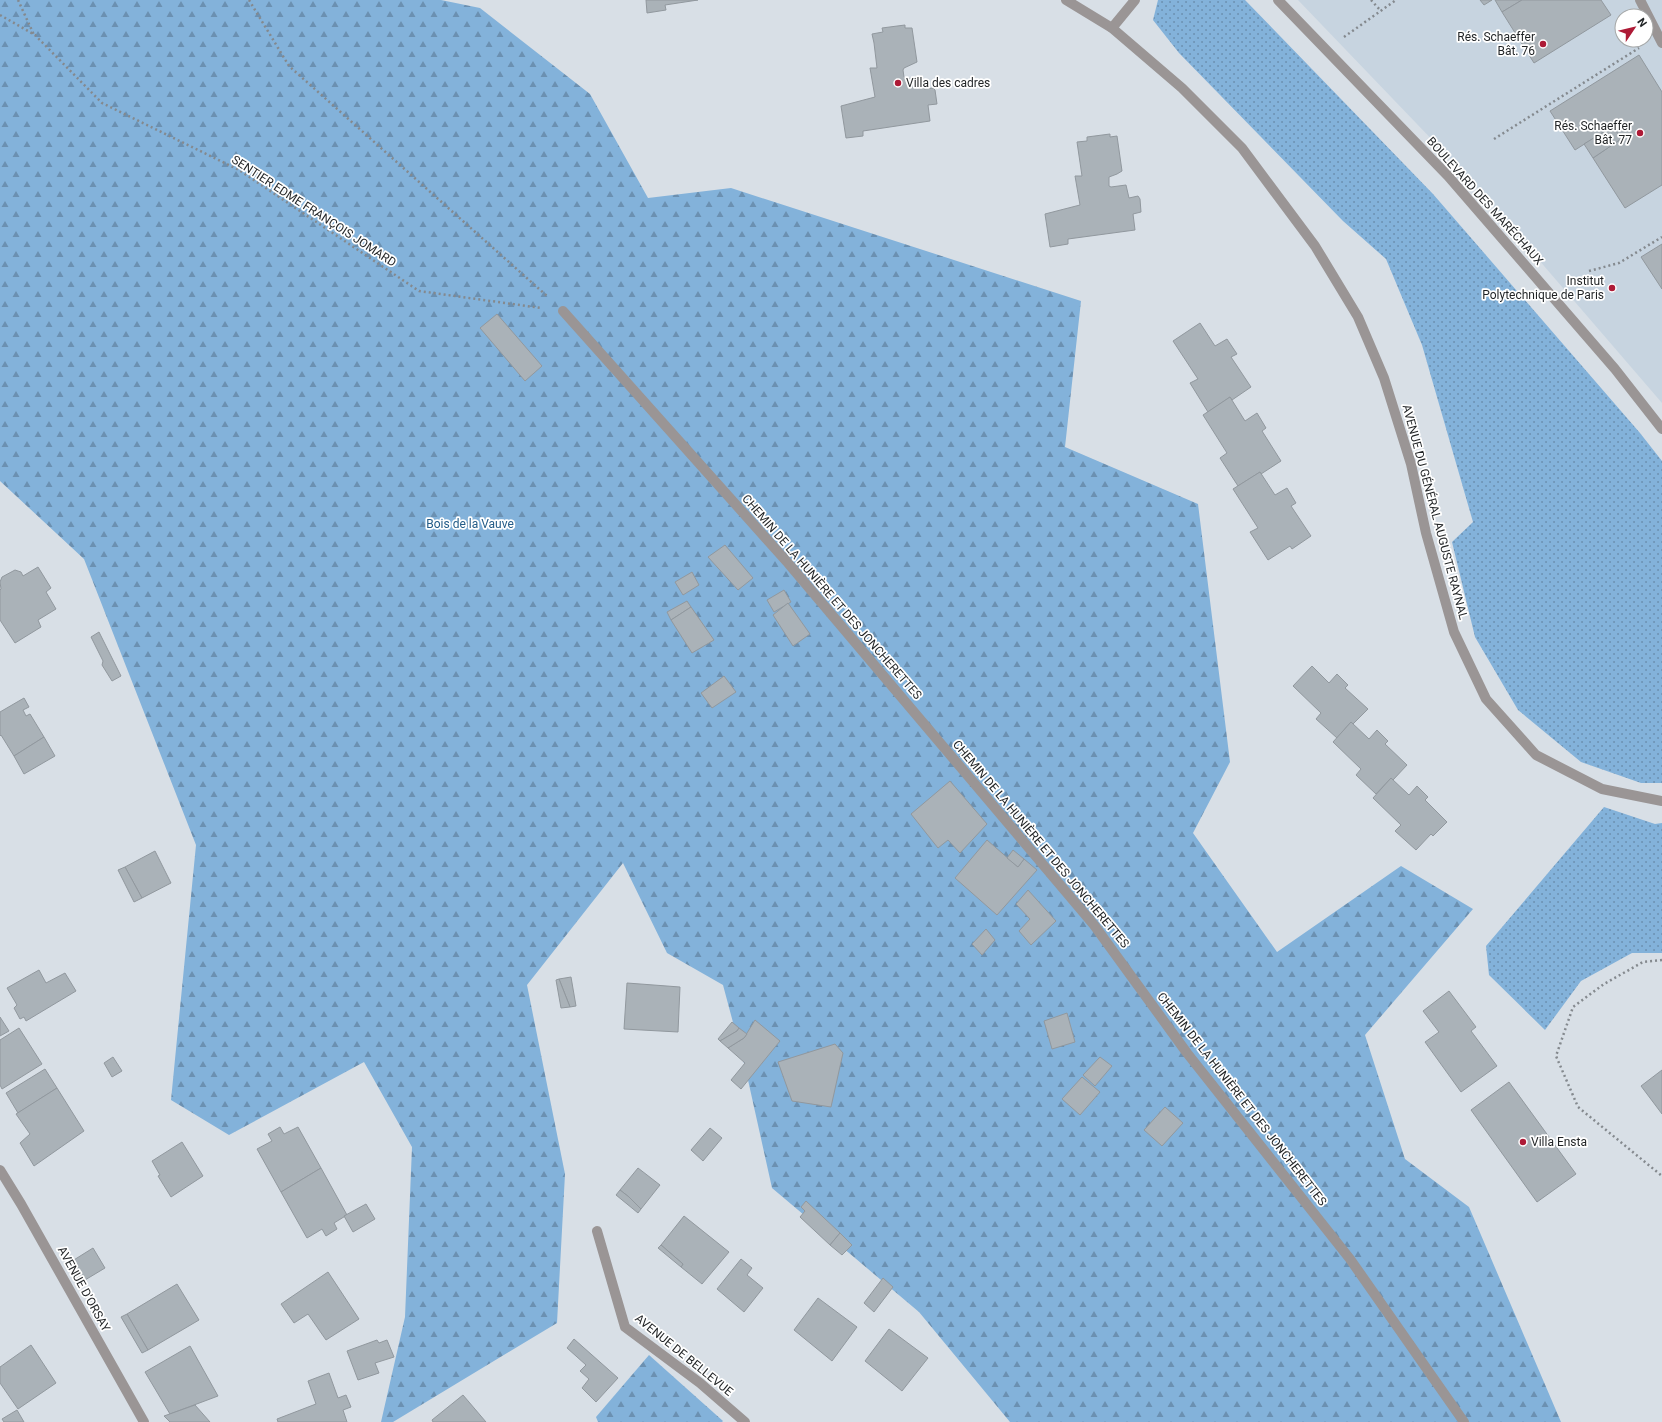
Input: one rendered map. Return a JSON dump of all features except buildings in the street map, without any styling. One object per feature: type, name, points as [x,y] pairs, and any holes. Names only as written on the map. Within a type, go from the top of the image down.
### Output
[{"type":"street","name":"AVENUE DU GÉNÉRAL AUGUSTE RAYNAL","points":[[1066,0],[1112,28],[1182,88],[1242,148],[1316,246],[1358,317],[1384,378],[1411,464],[1426,533],[1454,632],[1486,698],[1536,756],[1602,790],[1662,801]]},
{"type":"street","points":[[1112,28],[1135,0]]},
{"type":"street","name":"BOULEVARD DES MARÉCHAUX","points":[[1278,0],[1327,49],[1448,176],[1615,370],[1662,429]]},
{"type":"street","points":[[1640,0],[1660,40]]},
{"type":"street","name":"CHEMIN DE LA HUNIÈRE ET DES JONCHERETTES","points":[[563,311],[788,563],[1094,925],[1187,1052],[1350,1259],[1464,1422]]},
{"type":"street","name":"AVENUE D'ORSAY","points":[[0,1170],[21,1204],[144,1422]]},
{"type":"street","name":"AVENUE DE BELLEVUE","points":[[597,1231],[625,1327],[700,1384],[745,1422]]},
{"type":"path","points":[[18,0],[35,35]]},
{"type":"path","points":[[249,0],[289,66],[563,311]]},
{"type":"path","points":[[1371,0],[1380,10]]},
{"type":"path","points":[[1327,49],[1396,0]]},
{"type":"path","name":"SENTIER EDME FRANÇOIS JOMARD","points":[[0,15],[35,35],[102,103],[240,170],[419,291],[563,311]]},
{"type":"path","points":[[1494,139],[1660,40]]},
{"type":"path","points":[[1589,271],[1619,263],[1662,237]]},
{"type":"path","points":[[1662,960],[1643,962],[1604,984],[1573,1007],[1556,1056],[1578,1107],[1662,1176]]},
{"type":"shaded area","name":"Institut Polytechnique de Paris","points":[[1298,0],[1662,0],[1662,403],[1464,173]]},
{"type":"green space","name":"Bois de la Vauve","points":[[0,0],[441,0],[480,8],[590,94],[648,198],[731,188],[1081,301],[1065,447],[1198,504],[1230,762],[1193,833],[1277,952],[1401,866],[1473,909],[1365,1035],[1405,1159],[1469,1207],[1561,1422],[1010,1422],[919,1312],[772,1188],[746,1071],[723,985],[667,953],[623,863],[527,985],[565,1174],[557,1323],[393,1422],[381,1422],[405,1317],[412,1147],[364,1062],[229,1135],[171,1100],[196,845],[84,559],[0,481]]},
{"type":"green space","points":[[1158,0],[1245,0],[1433,194],[1640,433],[1662,461],[1662,783],[1641,783],[1581,762],[1518,710],[1475,637],[1452,542],[1473,522],[1422,345],[1386,259],[1343,221],[1179,53],[1153,20]]},
{"type":"green space","points":[[1604,807],[1655,824],[1662,823],[1662,953],[1632,953],[1581,981],[1545,1030],[1489,975],[1486,946]]},
{"type":"green space","points":[[649,1355],[723,1421],[598,1422],[596,1417]]},
{"type":"place","name":"Rés. Schaeffer Bât. 76","points":[[1543,44]]},
{"type":"place","name":"Villa des cadres","points":[[898,83]]},
{"type":"place","name":"Rés. Schaeffer Bât. 77","points":[[1640,133]]},
{"type":"place","name":"Institut Polytechnique de Paris","points":[[1612,288]]},
{"type":"place","name":"Villa Ensta","points":[[1523,1142]]}]
